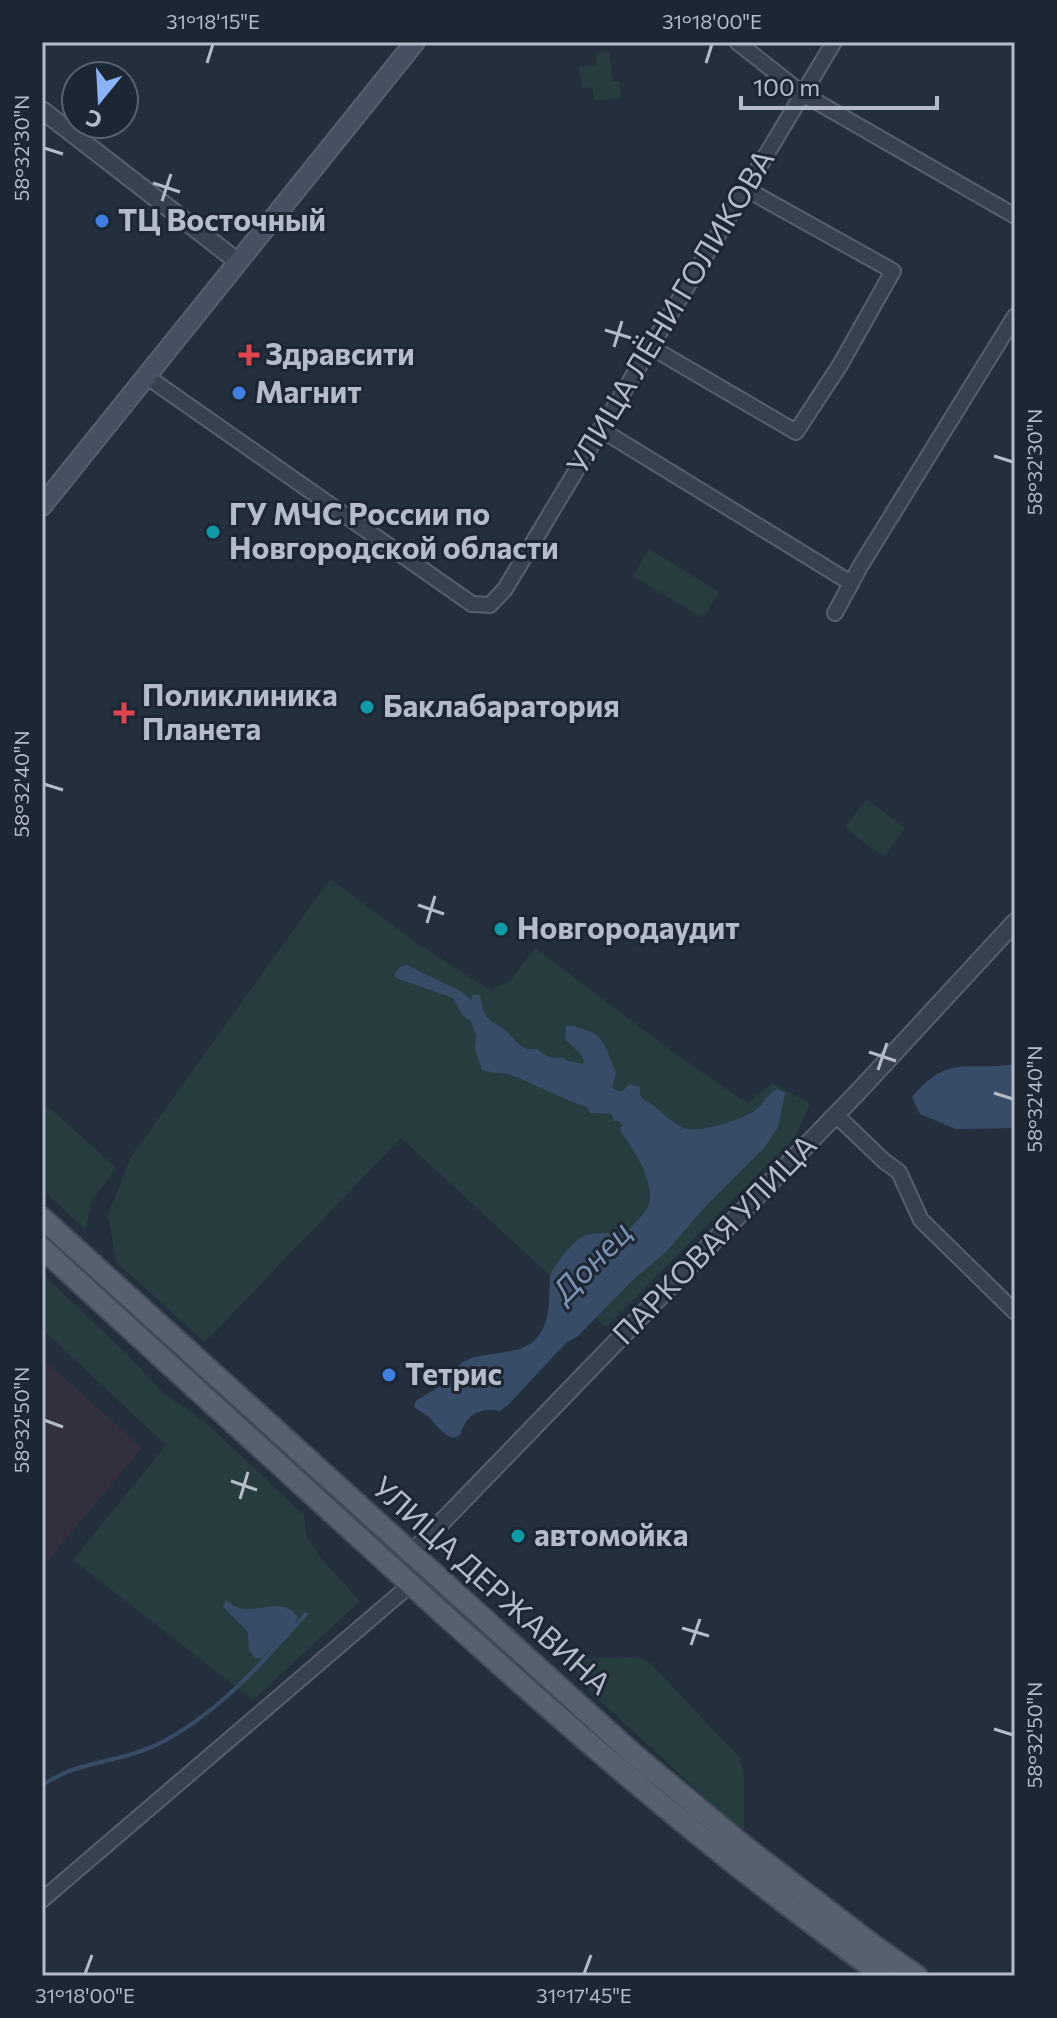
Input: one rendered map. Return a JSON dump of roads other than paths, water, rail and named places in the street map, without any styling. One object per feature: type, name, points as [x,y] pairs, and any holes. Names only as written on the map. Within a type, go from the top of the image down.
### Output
[{"type":"main road","points":[[42,506],[415,42]]},
{"type":"main road","name":"УЛИЦА ДЕРЖАВИНА","points":[[42,1218],[632,1753],[722,1829],[917,1976]]},
{"type":"main road","name":"УЛИЦА ДЕРЖАВИНА","points":[[42,1248],[527,1690],[729,1859],[884,1976]]},
{"type":"street","points":[[737,42],[803,94],[1015,216]]},
{"type":"street","name":"УЛИЦА ЛЁНИ ГОЛИКОВА","points":[[146,376],[472,604],[490,605],[500,597],[834,42]]},
{"type":"street","points":[[42,110],[237,261]]},
{"type":"street","points":[[649,346],[796,432],[840,365],[893,271],[746,189]]},
{"type":"street","points":[[835,613],[1015,316]]},
{"type":"street","points":[[600,429],[851,583]]},
{"type":"street","name":"ПАРКОВАЯ УЛИЦА","points":[[411,1554],[836,1115],[1015,922]]},
{"type":"street","points":[[836,1115],[899,1172],[921,1220],[1015,1312]]},
{"type":"street","points":[[42,1900],[410,1585]]},
{"type":"street","points":[[527,1690],[542,1672]]},
{"type":"water","points":[[407,965],[462,992],[471,1000],[473,995],[480,995],[487,1017],[519,1044],[537,1049],[552,1058],[563,1057],[583,1064],[578,1051],[565,1039],[566,1026],[592,1033],[602,1041],[616,1072],[612,1088],[621,1092],[630,1084],[640,1087],[643,1099],[684,1128],[699,1129],[732,1121],[756,1110],[778,1089],[785,1093],[778,1127],[765,1147],[703,1209],[667,1251],[635,1278],[578,1336],[566,1343],[508,1405],[500,1411],[480,1411],[470,1417],[460,1435],[454,1438],[415,1407],[416,1401],[443,1383],[463,1362],[518,1349],[534,1341],[546,1320],[551,1274],[562,1257],[585,1236],[627,1231],[648,1207],[650,1198],[647,1178],[620,1131],[622,1125],[619,1121],[614,1121],[611,1114],[590,1113],[587,1107],[508,1074],[482,1070],[471,1021],[463,1016],[453,998],[396,978],[394,974]]},
{"type":"water","points":[[1015,1064],[1015,1128],[956,1129],[920,1114],[912,1097],[925,1083],[948,1069]]},
{"type":"water","points":[[226,1600],[244,1609],[281,1607],[298,1617],[293,1627],[262,1658],[255,1658],[249,1650],[248,1632],[223,1607]]},
{"type":"waterway","name":"Донец","points":[[42,1785],[71,1770],[143,1750],[184,1729],[240,1684],[306,1614]]},
{"type":"place","name":"ТЦ Восточный","points":[[102,221]]},
{"type":"place","name":"Здравсити","points":[[249,355]]},
{"type":"place","name":"Магнит","points":[[239,393]]},
{"type":"place","name":"ГУ МЧС России по Новгородской области","points":[[213,532]]},
{"type":"place","name":"Баклабаратория","points":[[367,707]]},
{"type":"place","name":"Поликлиника Планета","points":[[124,713]]},
{"type":"place","name":"Новгородаудит","points":[[501,929]]},
{"type":"place","name":"Тетрис","points":[[389,1375]]},
{"type":"place","name":"автомойка","points":[[518,1536]]}]
